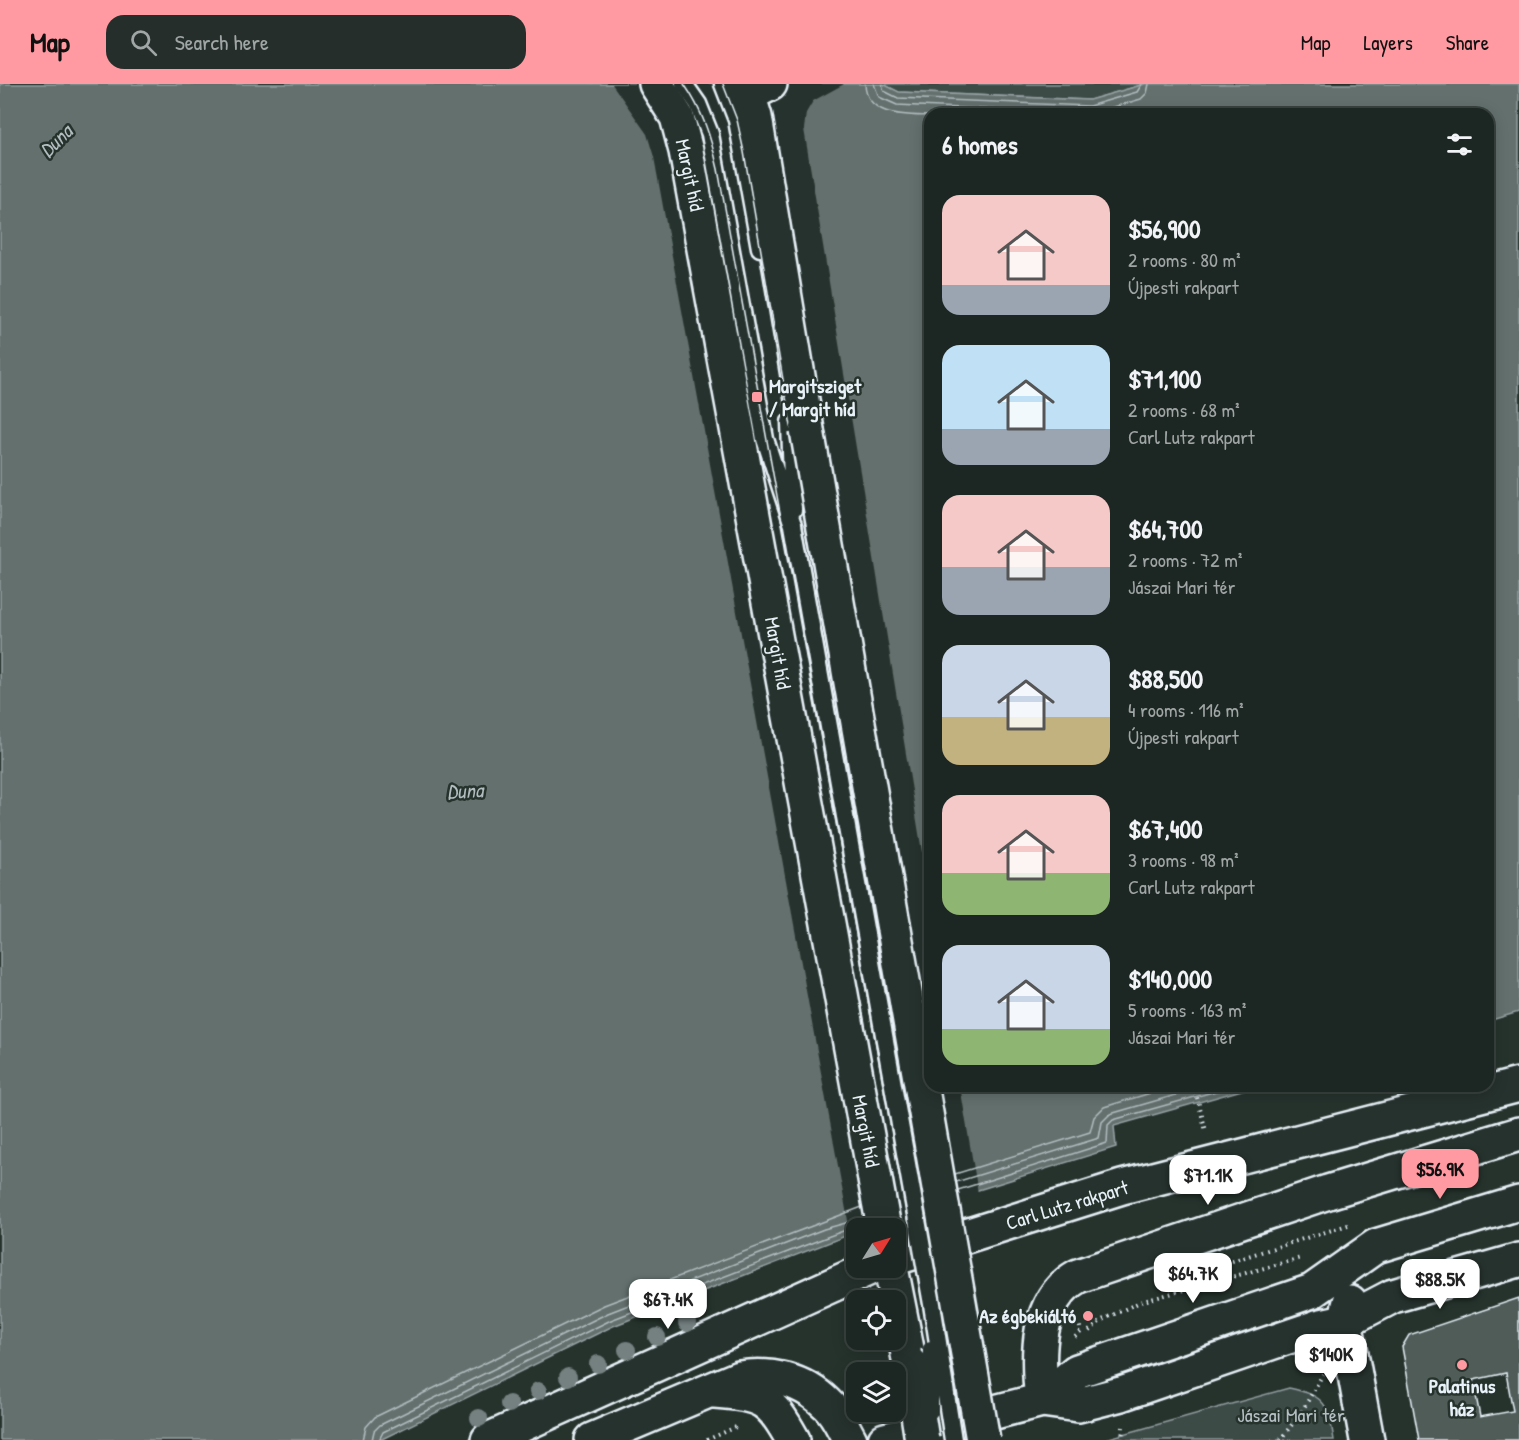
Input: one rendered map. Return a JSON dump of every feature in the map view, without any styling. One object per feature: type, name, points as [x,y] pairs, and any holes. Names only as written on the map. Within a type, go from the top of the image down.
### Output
[{"type":"main road","name":"Margit híd","points":[[656,84],[677,117],[686,151],[882,1218]]},
{"type":"main road","name":"Margit híd","points":[[747,87],[983,1440]]},
{"type":"main road","name":"Carl Lutz rakpart","points":[[1494,1091],[1519,1085]]},
{"type":"main road","name":"Carl Lutz rakpart","points":[[906,1255],[1122,1187],[1492,1092]]},
{"type":"main road","points":[[1042,1400],[1042,1333],[1050,1302],[1068,1282],[1078,1276],[1328,1192],[1519,1134]]},
{"type":"main road","points":[[1042,1400],[1077,1371],[1312,1291],[1324,1285],[1376,1245],[1519,1203]]},
{"type":"main road","points":[[1367,1440],[1345,1321],[1356,1280],[1376,1245]]},
{"type":"main road","points":[[885,1440],[1042,1400],[1078,1405],[1122,1394],[1317,1327],[1345,1321],[1394,1296],[1519,1260]]},
{"type":"main road","points":[[488,1440],[848,1278]]},
{"type":"main road","points":[[893,1278],[922,1440]]},
{"type":"main road","points":[[592,1440],[707,1390],[739,1378],[759,1375],[803,1386],[827,1404],[850,1440]]},
{"type":"main road","points":[[707,1390],[752,1394],[779,1414],[793,1440]]},
{"type":"lane","name":"Margit híd","points":[[684,84],[698,104],[710,134],[765,439],[793,525],[932,1304],[953,1440]]},
{"type":"lane","name":"Margit híd","points":[[747,87],[737,120],[792,433],[793,525]]},
{"type":"lane","name":"Margit híd","points":[[793,525],[807,430]]},
{"type":"lane","name":"Margit híd","points":[[930,1440],[932,1304]]},
{"type":"lane","name":"Margit híd","points":[[932,1304],[978,1440]]},
{"type":"path","points":[[1196,1092],[1206,1131]]},
{"type":"path","points":[[1227,1263],[1350,1224]]},
{"type":"path","points":[[1041,1363],[1073,1349],[1102,1320],[1118,1311],[1313,1255]]},
{"type":"path","points":[[1041,1363],[1081,1332],[1077,1315]]},
{"type":"path","points":[[1280,1440],[1300,1413],[1325,1369]]},
{"type":"path","points":[[1122,1429],[1122,1440]]},
{"type":"green space","points":[[883,84],[1145,84],[1090,100],[898,92]]},
{"type":"green space","name":"Jászai Mari tér","points":[[1289,1388],[1318,1398],[1327,1410],[1334,1440],[1102,1440]]},
{"type":"water","name":"Duna","points":[[0,84],[883,84],[899,92],[1089,100],[1145,84],[1519,84],[1519,1012],[1494,1019],[1494,108],[924,108],[924,1092],[1235,1092],[1114,1126],[1116,1147],[888,1218],[846,1218],[846,1236],[613,1326],[380,1440],[0,1440]]},
{"type":"pier","points":[[612,84],[844,84],[813,101],[806,113],[804,129],[924,864],[924,1092],[961,1092],[978,1193],[905,1218],[848,1218],[654,157],[647,134]]},
{"type":"building","name":"Palatinus ház","points":[[1519,1298],[1519,1440],[1419,1440],[1402,1347],[1409,1335]],"holes":[[[1506,1373],[1513,1411],[1480,1417],[1473,1380]]]},
{"type":"tram line","points":[[684,84],[706,125],[718,169],[923,1305],[944,1440]]},
{"type":"tram line","points":[[723,84],[737,120],[744,152],[941,1302],[962,1440]]},
{"type":"place","name":"Margitsziget / Margit híd","points":[[757,397]]},
{"type":"place","name":"Az égbekiáltó","points":[[1088,1316]]},
{"type":"place","name":"Palatinus ház","points":[[1462,1365]]}]
